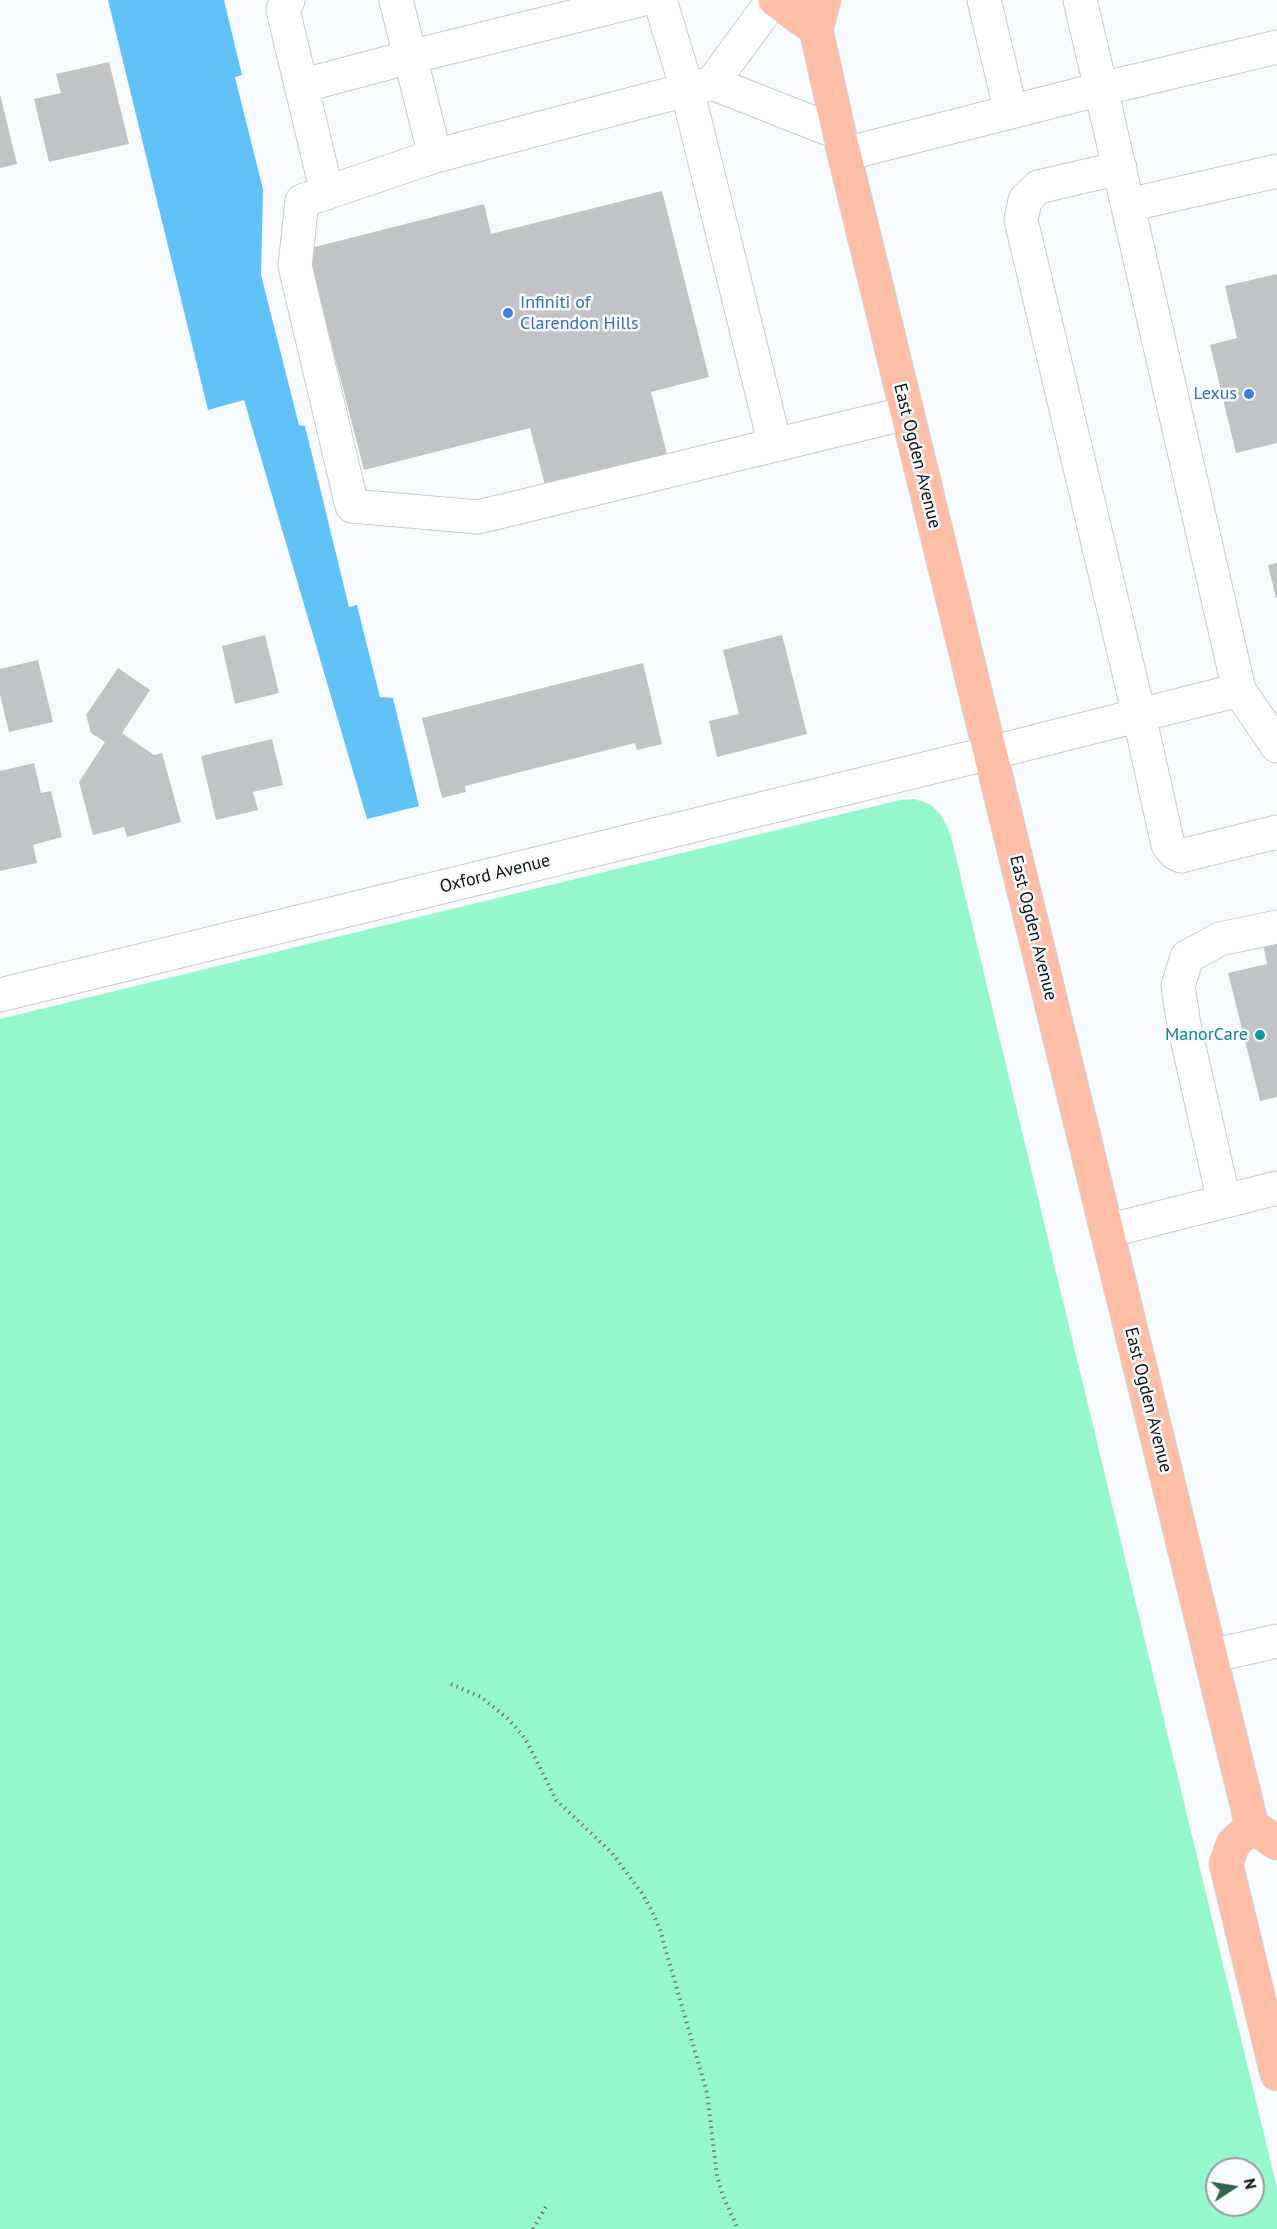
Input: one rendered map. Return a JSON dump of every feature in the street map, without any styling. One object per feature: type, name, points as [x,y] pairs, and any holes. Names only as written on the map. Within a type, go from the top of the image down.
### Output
[{"type":"main road","name":"East Ogden Avenue","points":[[774,0],[820,14],[842,143],[907,413],[1211,1656],[1264,1835],[1233,1844],[1226,1864],[1277,2074]]},
{"type":"street","points":[[288,0],[283,10],[327,193]]},
{"type":"street","points":[[396,0],[435,156]]},
{"type":"street","points":[[302,86],[640,0]]},
{"type":"street","points":[[660,0],[700,86],[775,445]]},
{"type":"street","points":[[774,0],[700,86],[435,156],[302,201],[295,266],[352,506],[478,517],[907,413]]},
{"type":"street","points":[[984,0],[1011,112]]},
{"type":"street","points":[[1080,0],[1239,690],[1277,746]]},
{"type":"street","points":[[700,86],[842,143],[1011,112],[1277,46]]},
{"type":"street","points":[[1120,168],[1038,187],[1025,200],[1021,220],[1168,845],[1181,856],[1277,832]]},
{"type":"street","points":[[1128,205],[1277,171]]},
{"type":"street","name":"Oxford Avenue","points":[[0,995],[1239,690]]},
{"type":"street","points":[[1224,1201],[1196,1083],[1178,986],[1187,957],[1220,939],[1277,927]]},
{"type":"street","points":[[1107,1231],[1277,1188]]},
{"type":"street","points":[[1211,1656],[1277,1641]]},
{"type":"path","points":[[451,1684],[482,1697],[507,1718],[525,1738],[556,1800],[612,1853],[635,1883],[651,1910],[660,1930],[707,2093],[717,2176],[738,2229]]},
{"type":"path","points":[[533,2229],[548,2204]]},
{"type":"green space","points":[[915,799],[931,805],[941,815],[950,833],[1277,2188],[1277,2229],[0,2229],[0,1019],[900,800]]},
{"type":"water","points":[[108,0],[224,0],[242,75],[235,77],[263,189],[261,275],[299,425],[305,426],[349,607],[357,605],[380,697],[393,698],[419,806],[367,819],[244,400],[208,410]]},
{"type":"building","points":[[109,62],[129,144],[49,162],[34,99],[61,93],[56,74]]},
{"type":"building","points":[[0,94],[17,164],[0,168]]},
{"type":"building","name":"Infiniti of Clarendon Hills","points":[[662,191],[709,377],[651,392],[667,454],[545,485],[530,428],[364,470],[307,249],[484,204],[491,234]]},
{"type":"building","name":"Lexus","points":[[1277,274],[1277,443],[1236,453],[1210,345],[1237,338],[1225,286]]},
{"type":"building","points":[[1277,563],[1277,598],[1276,598],[1268,565]]},
{"type":"building","points":[[265,635],[279,693],[235,704],[222,646]]},
{"type":"building","points":[[782,635],[807,734],[717,757],[709,721],[739,714],[723,650]]},
{"type":"building","points":[[38,660],[53,722],[9,732],[0,695],[0,669]]},
{"type":"building","points":[[643,663],[662,744],[637,750],[635,743],[465,786],[466,792],[442,798],[422,718]]},
{"type":"building","points":[[118,668],[150,690],[122,733],[154,755],[162,753],[181,822],[127,837],[124,827],[93,835],[79,782],[105,742],[91,733],[86,715]]},
{"type":"building","points":[[272,739],[283,785],[253,792],[258,810],[216,820],[201,756]]},
{"type":"building","points":[[34,763],[41,793],[51,791],[62,837],[33,845],[37,863],[0,871],[0,771]]},
{"type":"building","name":"ManorCare","points":[[1277,941],[1277,1097],[1260,1101],[1228,973],[1267,964],[1263,944]]},
{"type":"place","name":"Infiniti of Clarendon Hills","points":[[508,313]]},
{"type":"place","name":"Lexus","points":[[1249,394]]},
{"type":"place","name":"ManorCare","points":[[1260,1035]]}]
